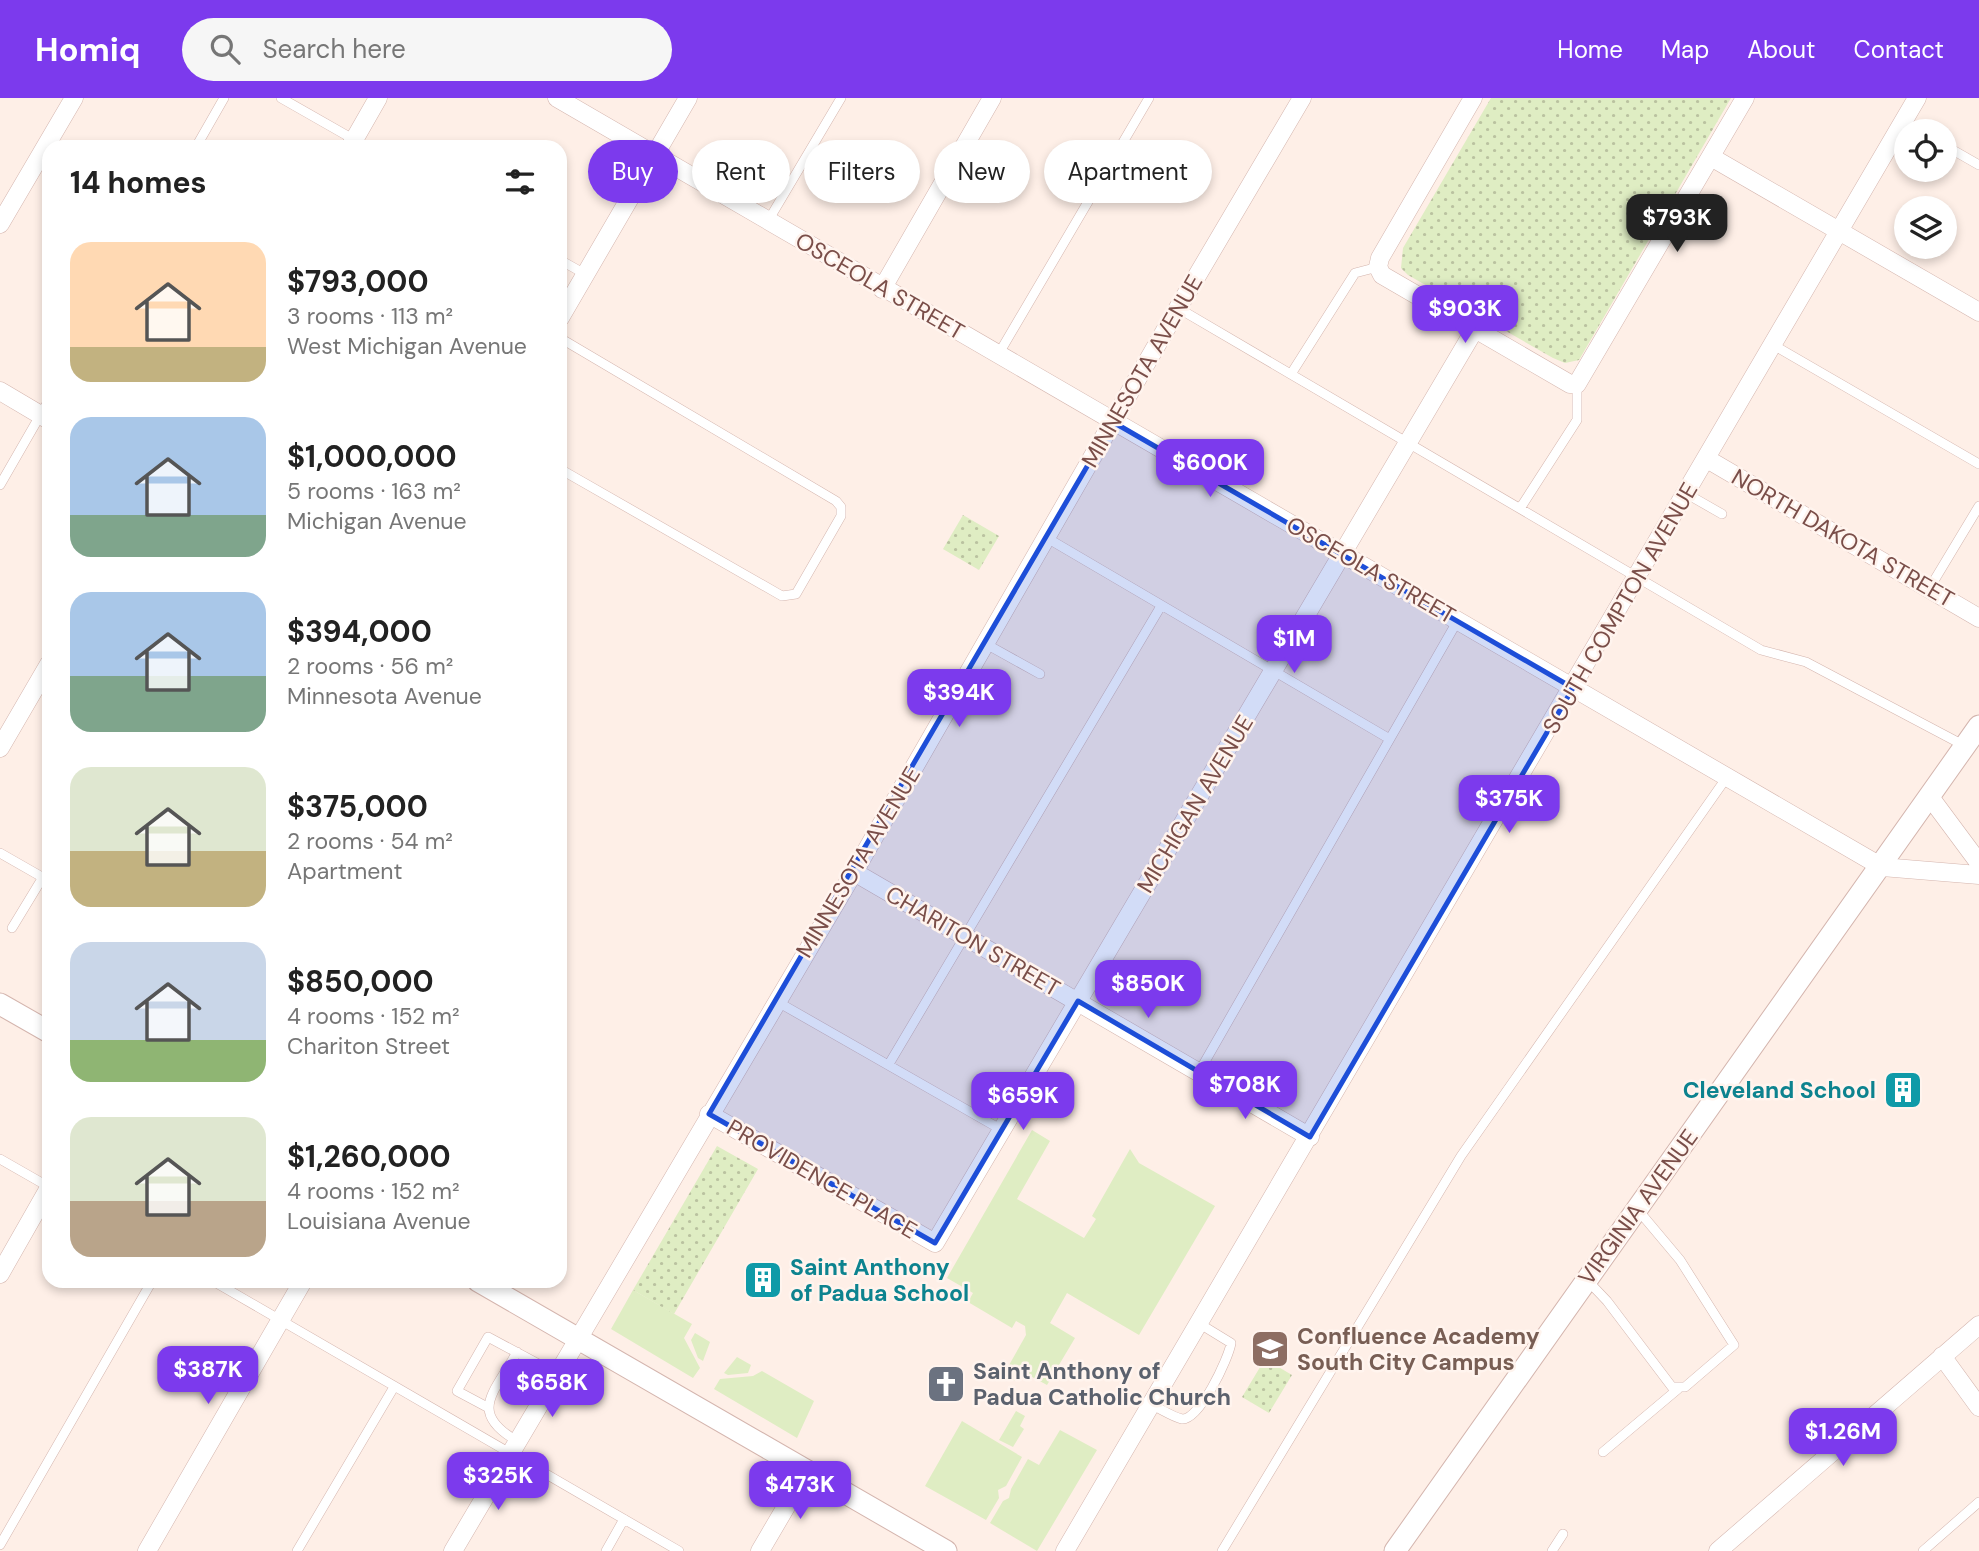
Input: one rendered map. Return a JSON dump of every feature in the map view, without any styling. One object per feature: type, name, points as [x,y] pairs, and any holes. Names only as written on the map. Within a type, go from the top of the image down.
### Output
[{"type":"street","points":[[49,140],[74,98]]},
{"type":"street","points":[[359,140],[378,98]]},
{"type":"street","name":"OSCEOLA STREET","points":[[557,98],[629,140]]},
{"type":"street","points":[[664,140],[688,98]]},
{"type":"street","points":[[882,289],[992,98]]},
{"type":"street","name":"MINNESOTA AVENUE","points":[[453,1551],[854,872],[1178,308],[1302,98]]},
{"type":"street","points":[[1473,98],[1380,258],[1378,267],[1382,275],[1570,384],[1577,384],[1745,98]]},
{"type":"street","name":"SOUTH COMPTON AVENUE","points":[[1913,119],[1917,98]]},
{"type":"street","points":[[0,224],[42,152]]},
{"type":"street","name":"SOUTH COMPTON AVENUE","points":[[1065,1551],[1840,234],[1894,153]]},
{"type":"street","points":[[1711,157],[1979,312]]},
{"type":"street","name":"OSCEOLA STREET","points":[[678,168],[1882,867],[1979,875]]},
{"type":"street","points":[[567,306],[627,203]]},
{"type":"street","name":"MICHIGAN AVENUE","points":[[935,1244],[1475,329]]},
{"type":"street","points":[[0,391],[42,410]]},
{"type":"street","name":"NORTH DAKOTA STREET","points":[[1707,459],[1979,618]]},
{"type":"street","points":[[0,748],[42,676]]},
{"type":"street","name":"VIRGINIA AVENUE","points":[[1395,1551],[1586,1279],[1882,867],[1979,726]]},
{"type":"street","points":[[1930,797],[1979,863]]},
{"type":"street","name":"CHARITON STREET","points":[[854,872],[1310,1137]]},
{"type":"street","points":[[0,1004],[42,1027]]},
{"type":"street","name":"PROVIDENCE PLACE","points":[[709,1114],[935,1244]]},
{"type":"street","points":[[0,1273],[42,1200]]},
{"type":"street","points":[[147,1551],[299,1288]]},
{"type":"street","points":[[490,1288],[946,1551]]},
{"type":"street","points":[[1718,1551],[1979,1325]]},
{"type":"street","points":[[1942,1356],[1979,1407]]},
{"type":"street","points":[[760,1551],[807,1471]]},
{"type":"lane","points":[[200,140],[224,98]]},
{"type":"lane","points":[[281,98],[350,140]]},
{"type":"lane","points":[[768,221],[841,98]]},
{"type":"lane","points":[[998,355],[1149,98]]},
{"type":"lane","points":[[1957,152],[1979,165]]},
{"type":"lane","points":[[567,264],[585,274]]},
{"type":"lane","points":[[1291,374],[1355,272],[1378,267]]},
{"type":"lane","points":[[1178,308],[1761,650],[1806,662],[1965,746]]},
{"type":"lane","points":[[567,342],[836,501],[841,507],[841,516],[796,594],[782,596],[567,472]]},
{"type":"lane","points":[[1775,346],[1979,464]]},
{"type":"lane","points":[[1521,508],[1577,420],[1577,384]]},
{"type":"lane","points":[[0,485],[42,418]]},
{"type":"lane","points":[[1686,494],[1722,514]]},
{"type":"lane","points":[[1929,589],[1979,506]]},
{"type":"lane","points":[[1047,538],[1388,738]]},
{"type":"lane","points":[[889,1065],[1161,606]]},
{"type":"lane","points":[[1199,1072],[1458,620]]},
{"type":"lane","points":[[986,644],[1040,674]]},
{"type":"lane","points":[[1222,1551],[1461,1156],[1727,777]]},
{"type":"lane","points":[[0,853],[42,877]]},
{"type":"lane","points":[[12,928],[42,885]]},
{"type":"lane","points":[[776,1000],[1002,1130]]},
{"type":"lane","points":[[0,1159],[42,1184]]},
{"type":"lane","points":[[1603,1452],[1734,1345],[1679,1260],[1637,1208]]},
{"type":"lane","points":[[1586,1279],[1607,1301],[1672,1387],[1678,1389]]},
{"type":"lane","points":[[0,1545],[148,1288]]},
{"type":"lane","points":[[225,1288],[394,1387],[514,1447],[624,1519],[679,1551]]},
{"type":"lane","points":[[1152,1405],[1183,1419],[1191,1418],[1200,1408],[1231,1343],[1200,1324]]},
{"type":"lane","points":[[487,1407],[457,1391],[488,1337],[557,1374]]},
{"type":"lane","points":[[514,1447],[488,1417],[487,1407],[517,1353]]},
{"type":"lane","points":[[297,1551],[394,1387]]},
{"type":"lane","points":[[1923,1551],[1979,1502]]},
{"type":"lane","points":[[606,1551],[624,1519]]},
{"type":"lane","points":[[1552,1551],[1563,1534]]},
{"type":"highlighted area","points":[[1113,422],[1573,688],[1310,1137],[1078,1001],[935,1243],[709,1114]]},
{"type":"green space","points":[[1491,98],[1731,98],[1579,360],[1565,363],[1553,358],[1408,275],[1401,268],[1403,248]]},
{"type":"green space","points":[[963,515],[999,536],[979,570],[943,549]]},
{"type":"green space","points":[[1032,1130],[1050,1141],[1017,1199],[1084,1238],[1096,1219],[1092,1216],[1130,1149],[1139,1163],[1215,1206],[1139,1335],[1067,1293],[1050,1323],[1075,1338],[1047,1385],[1021,1371],[1015,1381],[1004,1374],[1026,1335],[1025,1326],[1016,1321],[1012,1328],[968,1302],[973,1293],[947,1278]]},
{"type":"green space","points":[[717,1146],[758,1169],[674,1314],[633,1290]]},
{"type":"green space","points":[[633,1290],[692,1324],[684,1338],[700,1368],[693,1378],[611,1329]]},
{"type":"green space","points":[[695,1333],[710,1342],[703,1361],[698,1358],[691,1340]]},
{"type":"green space","points":[[737,1357],[751,1365],[748,1373],[724,1373]]},
{"type":"green space","points":[[1265,1359],[1292,1375],[1269,1413],[1242,1397]]},
{"type":"green space","points":[[762,1371],[814,1401],[797,1438],[714,1389],[720,1379],[753,1376]]},
{"type":"green space","points":[[1016,1411],[1025,1416],[1020,1426],[1024,1429],[1013,1447],[999,1440]]},
{"type":"green space","points":[[962,1421],[1022,1457],[1006,1486],[998,1490],[999,1498],[986,1520],[925,1486]]},
{"type":"green space","points":[[1060,1430],[1097,1450],[1037,1551],[990,1523],[1003,1501],[1009,1498],[1011,1489],[1028,1459],[1039,1465]]},
{"type":"place","name":"Cleveland School","points":[[1903,1090]]},
{"type":"place","name":"Saint Anthony of Padua School","points":[[763,1280]]},
{"type":"place","name":"Confluence Academy South City Campus","points":[[1270,1349]]},
{"type":"place","name":"Saint Anthony of Padua Catholic Church","points":[[946,1384]]}]
